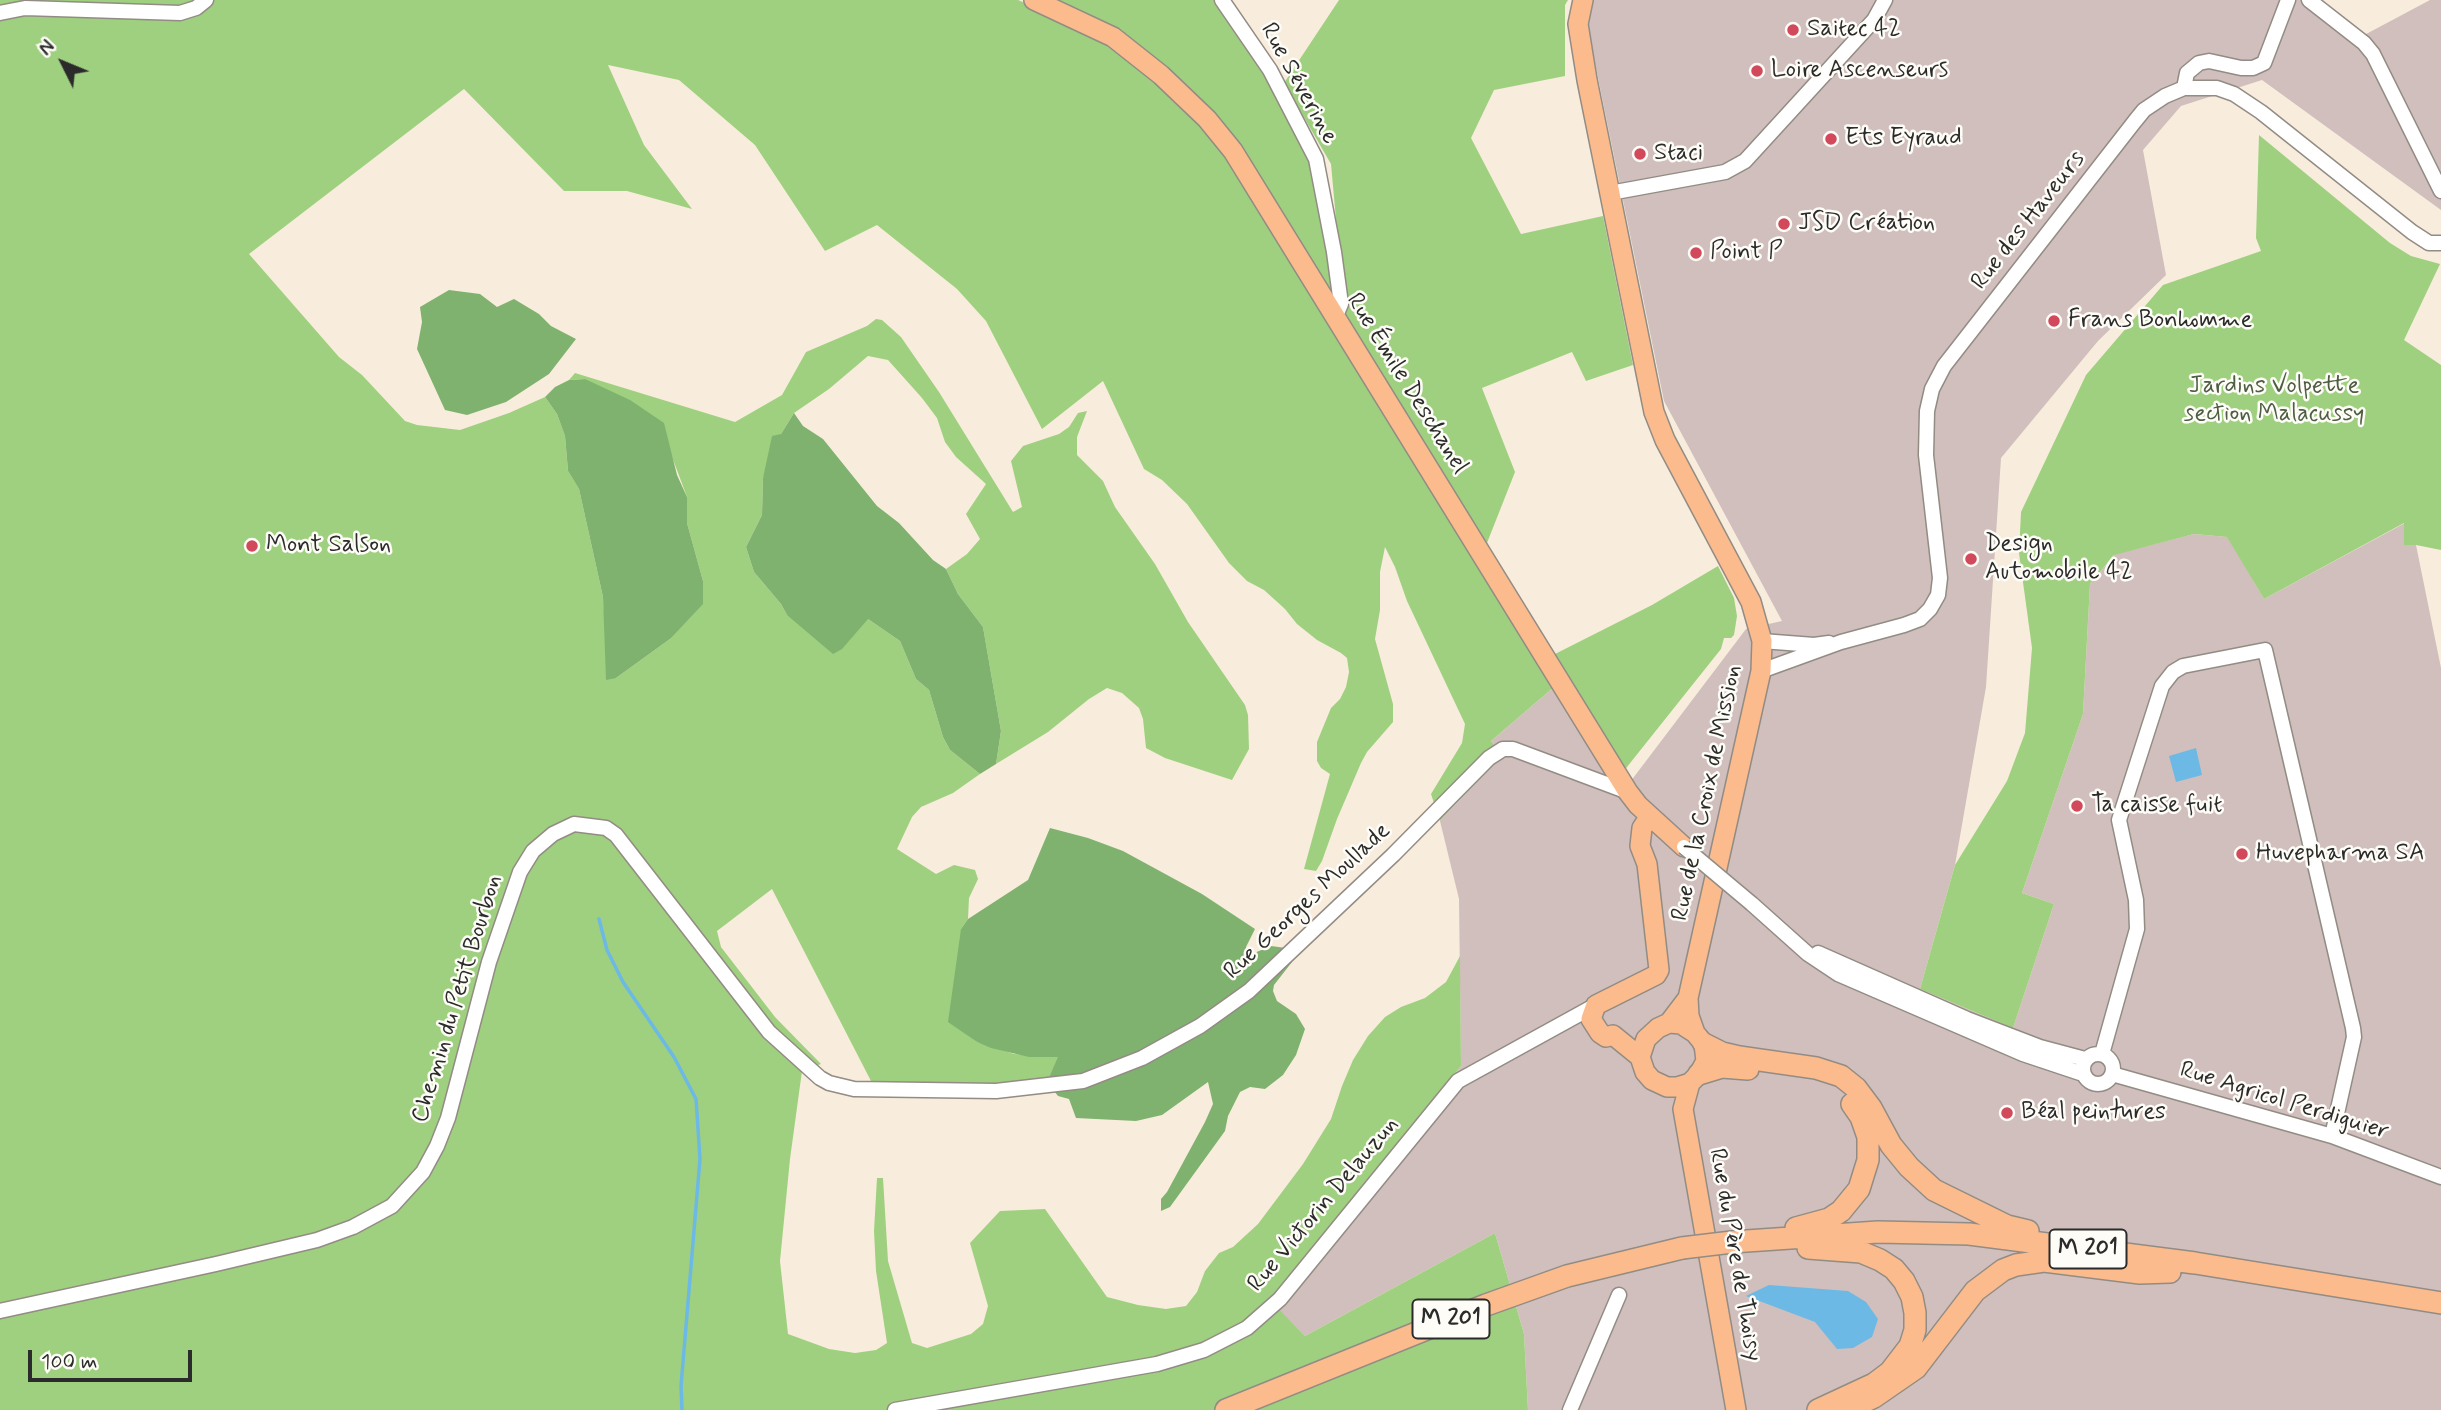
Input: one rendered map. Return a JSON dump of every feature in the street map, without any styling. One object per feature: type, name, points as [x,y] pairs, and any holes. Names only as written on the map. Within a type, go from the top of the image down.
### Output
[{"type":"highway","points":[[1700,1039],[1722,1052],[1739,1057],[1816,1068],[1841,1076],[1856,1088],[1871,1108],[1891,1145],[1909,1167],[1934,1190],[2007,1226],[2194,1263]]},
{"type":"highway","points":[[1695,1078],[1722,1067],[1737,1067],[1822,1082],[1839,1090],[1850,1101],[1861,1117],[1868,1137],[1868,1160],[1864,1176],[1859,1189],[1841,1211],[1815,1224],[1732,1245]]},
{"type":"highway","name":"M 201","points":[[1226,1410],[1486,1305],[1555,1280],[1684,1252],[1732,1245],[1878,1233],[1946,1233],[2013,1238],[2194,1263],[2441,1303]]},
{"type":"highway","name":"M 201","points":[[1732,1245],[1910,1240],[2012,1248],[2441,1314]]},
{"type":"highway","points":[[1761,1245],[1861,1252],[1894,1269],[1912,1297],[1915,1330],[1910,1346],[1900,1361],[1874,1384],[1818,1410]]},
{"type":"highway","name":"M 201","points":[[1261,1410],[1512,1307],[1684,1252]]},
{"type":"highway","points":[[1847,1410],[1874,1397],[1916,1368],[1975,1291],[2003,1270],[2044,1261],[2140,1273],[2170,1272]]},
{"type":"main road","name":"Rue Émile Deschanel","points":[[1034,0],[1113,37],[1161,75],[1207,119],[1233,151],[1628,792],[1678,842]]},
{"type":"main road","name":"Rue de la Croix de Mission","points":[[1583,0],[1577,24],[1654,412],[1664,440],[1751,603],[1762,640],[1762,671],[1688,998]]},
{"type":"main road","points":[[1650,816],[1642,828],[1640,846],[1647,864],[1660,958],[1659,970],[1656,975],[1596,1005],[1592,1013],[1592,1023],[1606,1037],[1618,1038],[1643,1048],[1658,1028],[1669,1023],[1688,998]]},
{"type":"main road","points":[[1647,864],[1653,852],[1678,842]]},
{"type":"main road","points":[[1618,1038],[1607,1016],[1612,1006],[1629,988]]},
{"type":"main road","points":[[1688,998],[1689,1016],[1700,1039]]},
{"type":"main road","points":[[1669,1023],[1681,1024],[1700,1039]]},
{"type":"main road","name":"Rue du Père de Thoisy","points":[[1683,1109],[1695,1078],[1706,1061],[1700,1039]]},
{"type":"main road","name":"Rue du Père de Thoisy","points":[[1643,1048],[1644,1072],[1652,1080],[1667,1087],[1683,1109],[1736,1410]]},
{"type":"main road","points":[[1667,1087],[1677,1087],[1695,1078]]},
{"type":"street","points":[[0,13],[25,8],[180,13],[197,8],[206,0]]},
{"type":"street","name":"Rue Séverine","points":[[1222,0],[1270,70],[1316,159],[1341,304],[1335,317]]},
{"type":"street","points":[[1610,193],[1725,172],[1745,161],[1874,20],[1885,0]]},
{"type":"street","points":[[2184,88],[2187,73],[2199,63],[2210,61],[2253,68],[2264,63],[2288,0]]},
{"type":"street","points":[[2309,0],[2364,43],[2373,54],[2441,191]]},
{"type":"street","name":"Rue des Haveurs","points":[[1762,671],[1841,642],[1904,625],[1920,619],[1930,609],[1938,595],[1940,578],[1926,455],[1927,411],[1932,389],[1944,366],[2135,121],[2154,103],[2184,88],[2217,88],[2234,94],[2262,112],[2412,232],[2430,243],[2441,243]]},
{"type":"street","name":"Rue des Haveurs","points":[[1762,640],[1814,645],[1841,642]]},
{"type":"street","points":[[2102,1054],[2137,929],[2136,900],[2119,820],[2162,686],[2173,672],[2183,666],[2265,650],[2354,1037],[2332,1136]]},
{"type":"street","name":"Rue Georges Moullade","points":[[996,1091],[1083,1081],[1142,1058],[1200,1026],[1249,991],[1393,855],[1489,758],[1503,749],[1513,749],[1628,792]]},
{"type":"street","name":"Chemin du Petit Bourbon","points":[[0,1311],[317,1240],[353,1227],[392,1206],[423,1172],[448,1118],[489,962],[520,873],[533,851],[553,834],[574,824],[606,828],[616,835],[769,1032],[820,1078],[854,1089],[996,1091]]},
{"type":"street","name":"Rue Agricol Perdiguier","points":[[1678,842],[1797,944],[1838,974],[2011,1049],[2084,1067],[2089,1082],[2098,1084],[2107,1081],[2112,1074],[2332,1136],[2441,1177]]},
{"type":"street","name":"Rue Victorin Delauzun","points":[[895,1410],[1157,1364],[1204,1350],[1247,1328],[1280,1299],[1458,1081],[1596,1005]]},
{"type":"street","points":[[2084,1067],[2094,1054],[2102,1054],[2109,1058],[2113,1066],[2112,1074]]},
{"type":"street","points":[[1570,1410],[1619,1295]]},
{"type":"shaded area","points":[[1590,0],[2302,0],[2353,41],[2430,0],[2441,0],[2441,210],[2262,80],[2181,106],[2143,150],[2166,275],[2098,341],[2001,458],[1986,687],[1955,865],[1920,989],[2013,1028],[2054,904],[2022,893],[2083,714],[2090,584],[2115,554],[2194,534],[2228,537],[2264,599],[2405,523],[2405,545],[2416,545],[2441,668],[2441,1410],[1528,1410],[1524,1334],[1495,1233],[1305,1336],[1269,1300],[1461,1066],[1459,899],[1440,821],[1502,755],[1491,741],[1554,687],[1621,794],[1746,629],[1782,621],[1664,401],[1587,24]]},
{"type":"green space","points":[[0,0],[1018,0],[1049,13],[1124,53],[1213,133],[1554,687],[1491,741],[1502,755],[1440,821],[1431,794],[1462,743],[1465,724],[1407,601],[1385,547],[1380,572],[1380,610],[1375,639],[1393,704],[1393,722],[1361,763],[1316,871],[1304,869],[1330,774],[1321,768],[1317,761],[1317,742],[1331,708],[1346,687],[1349,672],[1347,658],[1317,640],[1264,590],[1247,581],[1229,563],[1187,504],[1162,480],[1144,469],[1103,381],[1042,429],[986,321],[957,289],[877,225],[825,251],[755,145],[679,80],[608,65],[644,145],[692,209],[627,191],[564,191],[464,89],[249,254],[339,357],[362,375],[405,421],[460,430],[545,397],[557,414],[565,436],[568,471],[579,489],[603,597],[605,627],[616,678],[670,639],[703,581],[687,523],[687,497],[671,454],[585,379],[569,380],[575,373],[735,422],[782,395],[806,352],[867,326],[876,319],[882,320],[901,337],[939,392],[1013,512],[1022,507],[1011,461],[1023,446],[1059,434],[1069,427],[1078,413],[1087,411],[1077,437],[1077,455],[1103,481],[1115,507],[1155,564],[1188,622],[1245,705],[1249,749],[1232,780],[1165,758],[1146,748],[1139,708],[1122,693],[1107,688],[1048,732],[996,764],[1001,731],[983,627],[958,594],[946,569],[967,554],[980,539],[966,514],[986,484],[956,457],[945,442],[937,418],[888,360],[868,356],[829,389],[794,413],[781,434],[763,478],[762,515],[746,547],[754,572],[787,615],[868,619],[900,641],[916,679],[929,690],[943,737],[950,750],[980,774],[953,793],[921,807],[912,817],[897,849],[936,874],[954,865],[975,870],[978,879],[969,898],[968,919],[961,929],[965,1033],[977,1042],[1014,1054],[1059,1057],[1047,1082],[993,1087],[871,1081],[772,889],[717,931],[721,947],[775,1017],[821,1064],[802,1071],[790,1159],[780,1261],[788,1334],[829,1349],[855,1353],[876,1350],[887,1343],[876,1271],[874,1231],[877,1178],[883,1178],[888,1261],[912,1343],[927,1348],[971,1334],[983,1324],[988,1306],[970,1243],[1000,1211],[1045,1209],[1107,1297],[1166,1309],[1186,1306],[1197,1292],[1205,1271],[1219,1253],[1233,1247],[1258,1224],[1303,1164],[1331,1119],[1353,1060],[1368,1036],[1385,1017],[1401,1007],[1425,998],[1446,982],[1460,956],[1461,1066],[1270,1300],[1305,1336],[1495,1233],[1524,1334],[1528,1410],[0,1410]]},
{"type":"green space","points":[[1050,0],[1217,0],[1252,51],[1315,171],[1333,288],[1330,292],[1182,84],[1120,30],[1095,22]]},
{"type":"green space","points":[[1339,0],[1568,0],[1565,5],[1565,76],[1494,90],[1471,138],[1521,234],[1603,216],[1633,365],[1586,381],[1572,352],[1482,388],[1515,472],[1485,548],[1345,319],[1331,164],[1284,83]]},
{"type":"green space","name":"Jardins Volpette section Malacussy","points":[[2259,135],[2390,243],[2411,256],[2440,264],[2404,340],[2441,365],[2441,550],[2404,545],[2404,523],[2264,599],[2227,537],[2194,534],[2114,555],[2090,584],[2083,714],[2022,893],[2054,904],[2013,1028],[1920,989],[1955,865],[2007,781],[2025,733],[2032,648],[2019,553],[2021,512],[2086,375],[2163,285],[2261,251],[2256,238]]},
{"type":"green space","points":[[449,290],[480,294],[497,307],[514,299],[539,314],[551,326],[576,339],[549,374],[506,402],[467,415],[445,410],[417,349],[422,322],[420,307]]},
{"type":"green space","points":[[585,379],[630,400],[664,423],[677,475],[687,497],[687,523],[703,581],[703,604],[670,639],[616,678],[606,680],[603,597],[579,489],[568,471],[565,436],[557,414],[545,397],[555,387],[569,380]]},
{"type":"green space","points":[[794,413],[803,426],[823,439],[877,506],[899,523],[933,560],[946,569],[958,594],[983,627],[1001,731],[996,764],[980,774],[950,750],[943,737],[929,690],[916,679],[900,641],[868,619],[842,649],[833,654],[787,615],[754,572],[746,547],[762,515],[763,478],[772,436],[781,434]]},
{"type":"green space","points":[[1718,566],[1734,598],[1737,616],[1734,635],[1724,638],[1721,649],[1623,772],[1553,655],[1652,605]]},
{"type":"green space","points":[[1050,828],[1123,851],[1202,894],[1255,929],[1246,947],[1247,956],[1271,946],[1286,948],[1292,962],[1274,985],[1273,991],[1277,1001],[1296,1014],[1305,1029],[1296,1055],[1283,1075],[1265,1089],[1250,1087],[1240,1092],[1228,1116],[1225,1131],[1170,1207],[1161,1211],[1161,1199],[1213,1104],[1208,1082],[1162,1115],[1136,1121],[1076,1118],[1069,1099],[1058,1096],[1047,1082],[1058,1057],[1029,1057],[991,1048],[977,1042],[948,1022],[961,929],[968,919],[1028,880]]},
{"type":"water","points":[[2196,748],[2202,775],[2176,782],[2169,756]]},
{"type":"water","points":[[1769,1285],[1848,1291],[1866,1302],[1878,1319],[1872,1337],[1853,1348],[1837,1349],[1815,1322],[1746,1296]]},
{"type":"waterway","points":[[599,919],[607,950],[623,982],[674,1057],[696,1099],[700,1159],[681,1386],[682,1410]]},
{"type":"place","name":"Saitec 42","points":[[1793,30]]},
{"type":"place","name":"Loire Ascenseurs","points":[[1757,71]]},
{"type":"place","name":"Ets Eyraud","points":[[1831,139]]},
{"type":"place","name":"Staci","points":[[1640,154]]},
{"type":"place","name":"JSD Création","points":[[1784,224]]},
{"type":"place","name":"Point P","points":[[1696,253]]},
{"type":"place","name":"Frans Bonhomme","points":[[2054,321]]},
{"type":"place","name":"Mont Salson","points":[[252,546]]},
{"type":"place","name":"Design Automobile 42","points":[[1971,559]]},
{"type":"place","name":"Ta caisse fuit","points":[[2077,806]]},
{"type":"place","name":"Huvepharma SA","points":[[2242,854]]},
{"type":"place","name":"Béal peintures","points":[[2007,1113]]}]
